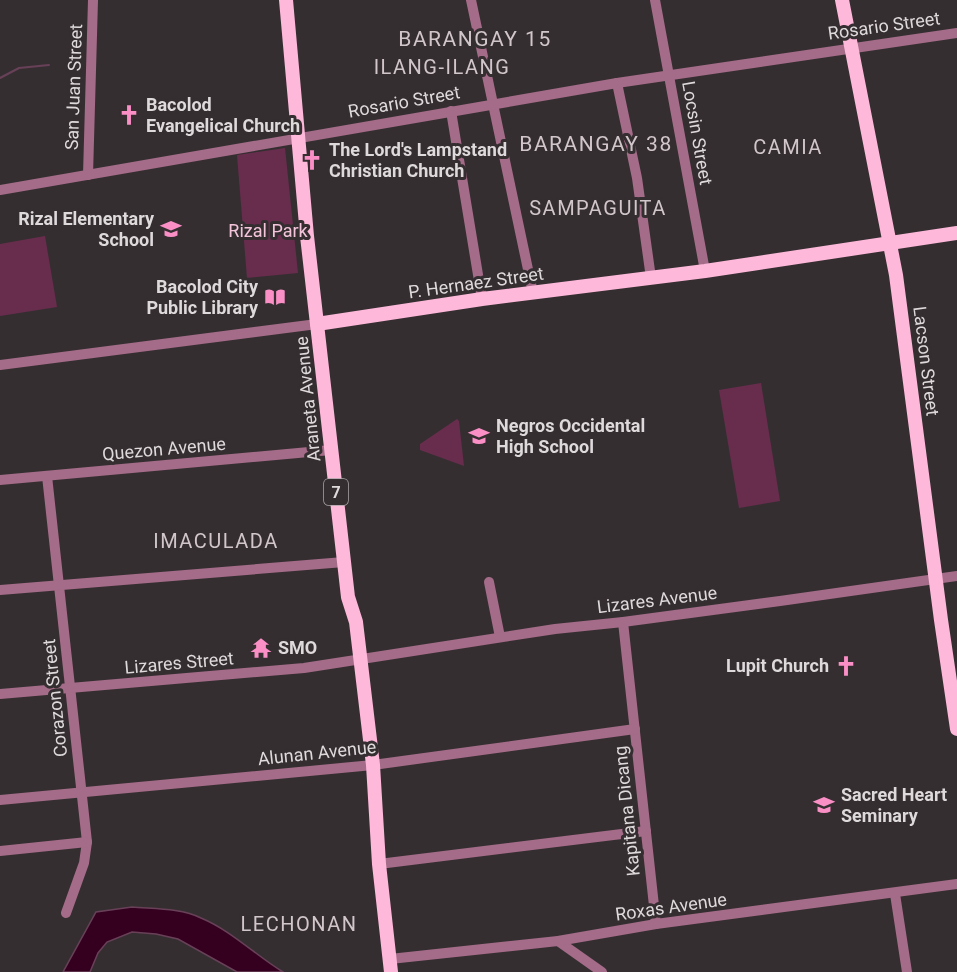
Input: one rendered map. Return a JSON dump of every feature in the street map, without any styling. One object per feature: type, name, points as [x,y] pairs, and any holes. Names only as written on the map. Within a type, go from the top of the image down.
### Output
[{"type":"main road","name":"Araneta Avenue","points":[[286,0],[297,137],[317,324],[348,597],[356,622],[361,659],[373,765],[379,864],[391,965]]},
{"type":"main road","name":"Lacson Street","points":[[842,0],[891,244],[957,729]]},
{"type":"main road","name":"P. Hernaez Street","points":[[317,324],[482,299],[705,271],[957,233]]},
{"type":"street","name":"San Juan Street","points":[[88,175],[93,0]]},
{"type":"street","points":[[471,0],[533,293]]},
{"type":"street","name":"Locsin Street","points":[[655,0],[705,271]]},
{"type":"street","name":"Rosario Street","points":[[0,190],[492,103],[957,33]]},
{"type":"street","points":[[617,83],[637,178],[651,278]]},
{"type":"street","points":[[452,111],[482,299]]},
{"type":"street","name":"P. Hernaez Street","points":[[0,365],[317,324]]},
{"type":"street","name":"Quezon Avenue","points":[[0,480],[331,450]]},
{"type":"street","name":"Corazon Street","points":[[46,476],[87,842],[84,863],[66,913]]},
{"type":"street","points":[[0,590],[344,562]]},
{"type":"street","name":"Lizares Avenue","points":[[361,659],[555,629],[623,622],[957,576]]},
{"type":"street","points":[[489,582],[500,638]]},
{"type":"street","name":"Kapitana Dicang","points":[[623,622],[656,924]]},
{"type":"street","name":"Lizares Street","points":[[0,694],[304,668],[361,659]]},
{"type":"street","name":"Alunan Avenue","points":[[0,800],[373,765],[635,729]]},
{"type":"street","points":[[379,864],[646,831]]},
{"type":"street","points":[[0,851],[87,842]]},
{"type":"street","name":"Roxas Avenue","points":[[391,965],[558,941],[656,924],[957,884]]},
{"type":"street","points":[[895,894],[907,972]]},
{"type":"street","points":[[558,941],[602,972]]},
{"type":"green space","name":"Rizal Park","points":[[285,148],[298,273],[247,278],[237,155]]},
{"type":"green space","points":[[45,236],[57,307],[0,316],[0,244]]},
{"type":"green space","points":[[761,383],[780,501],[739,508],[719,390]]},
{"type":"green space","points":[[457,419],[464,466],[420,450],[420,444]]},
{"type":"shaded area","points":[[132,907],[176,911],[201,918],[233,936],[283,972],[237,972],[178,939],[132,932],[107,942],[98,953],[90,972],[63,972],[96,912]]},
{"type":"waterway","points":[[0,78],[19,68],[49,65]]},
{"type":"place","name":"Bacolod Evangelical Church","points":[[129,115]]},
{"type":"place","name":"The Lord's Lampstand Christian Church","points":[[312,160]]},
{"type":"place","name":"Rizal Elementary School","points":[[171,229]]},
{"type":"place","name":"Bacolod City Public Library","points":[[275,297]]},
{"type":"place","name":"Negros Occidental High School","points":[[479,436]]},
{"type":"place","name":"SMO","points":[[261,648]]},
{"type":"place","name":"Lupit Church","points":[[846,666]]},
{"type":"place","name":"Sacred Heart Seminary","points":[[824,805]]},
{"type":"district","name":"BARANGAY 15","points":[[475,39]]},
{"type":"district","name":"ILANG-ILANG","points":[[442,67]]},
{"type":"district","name":"BARANGAY 38","points":[[596,144]]},
{"type":"district","name":"CAMIA","points":[[788,147]]},
{"type":"district","name":"SAMPAGUITA","points":[[598,208]]},
{"type":"district","name":"IMACULADA","points":[[216,541]]},
{"type":"district","name":"LECHONAN","points":[[299,924]]}]
